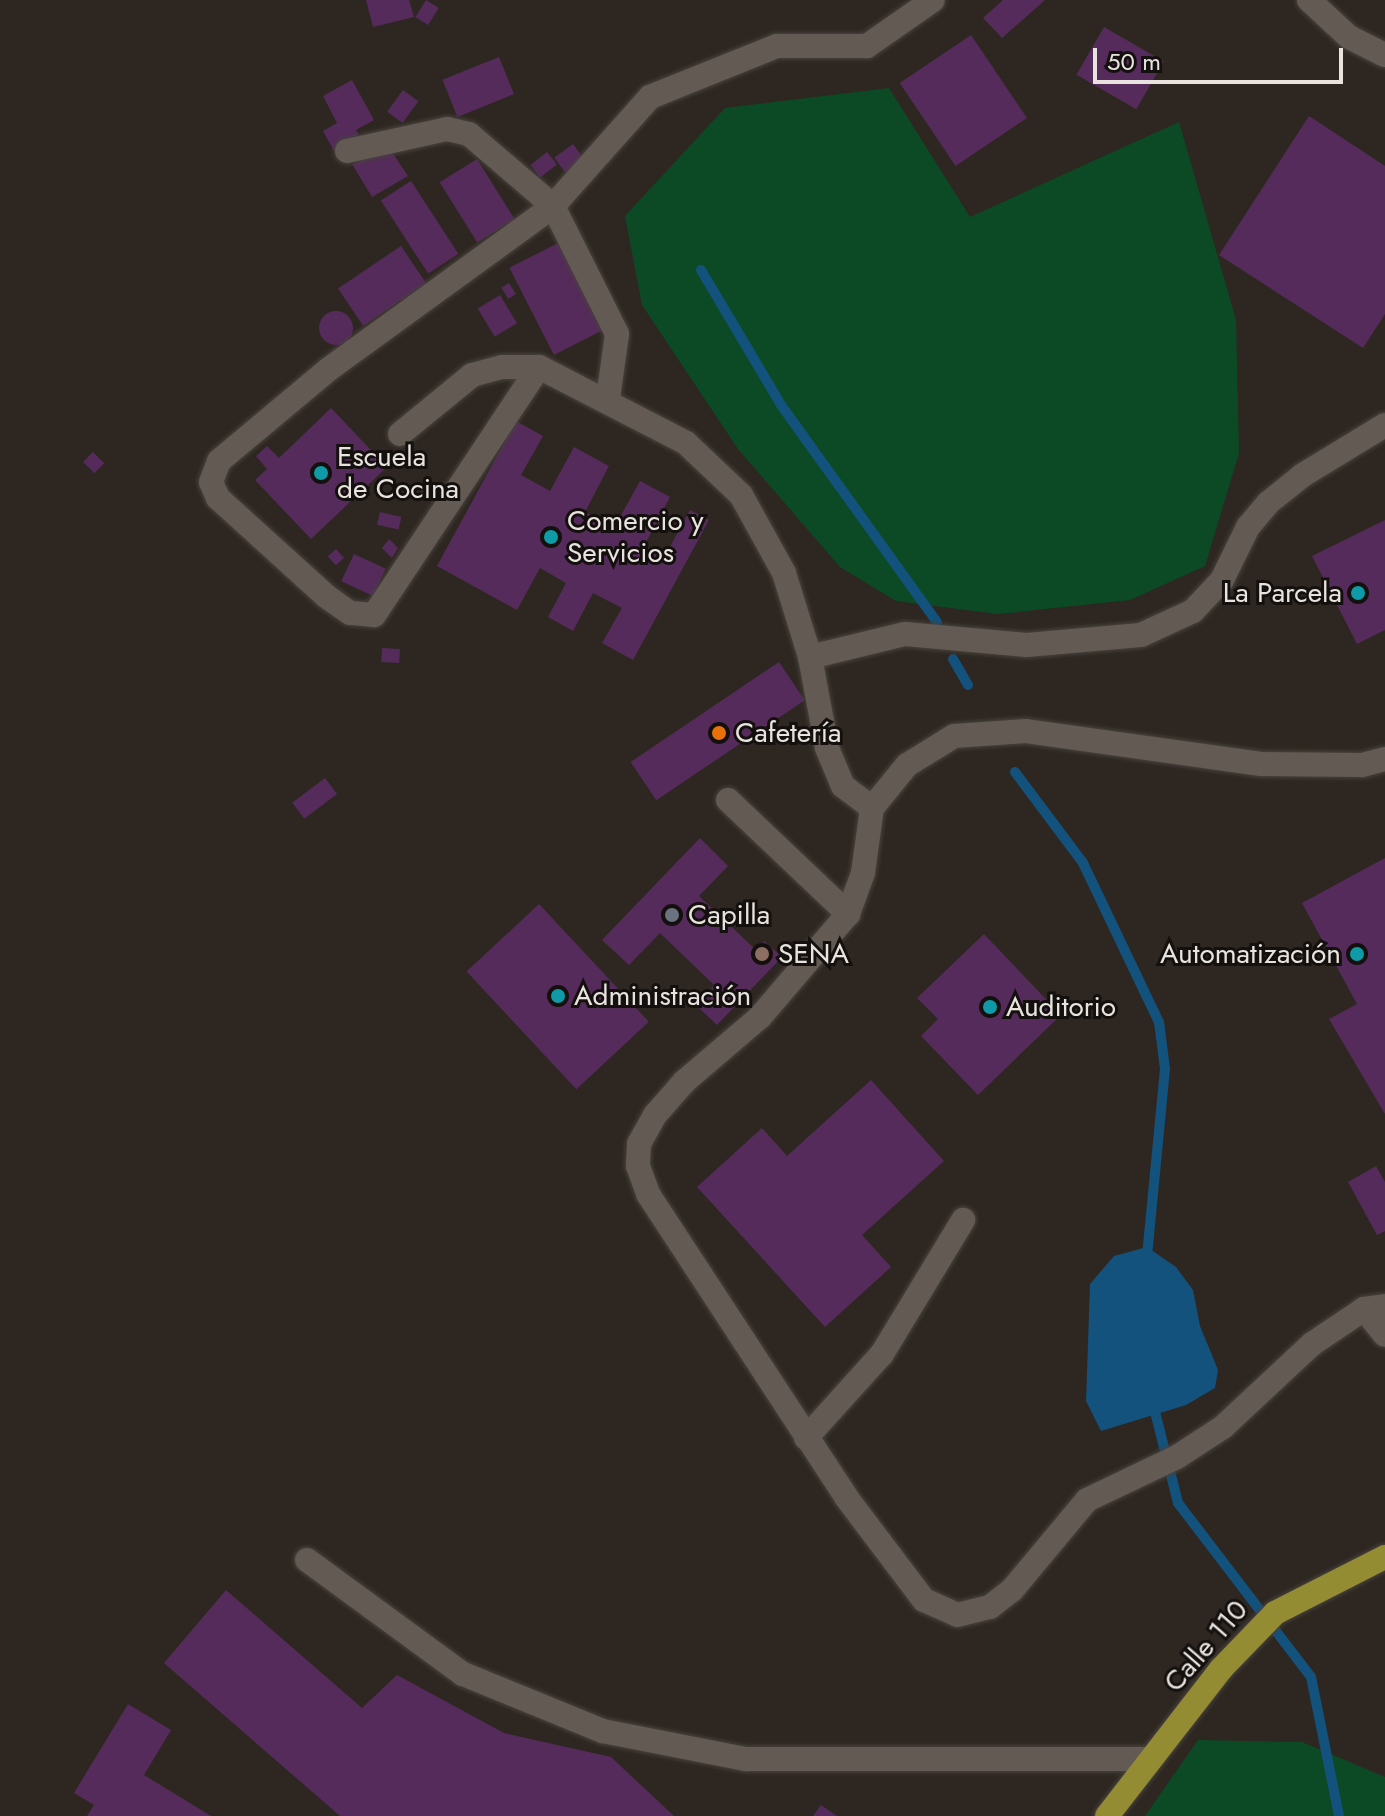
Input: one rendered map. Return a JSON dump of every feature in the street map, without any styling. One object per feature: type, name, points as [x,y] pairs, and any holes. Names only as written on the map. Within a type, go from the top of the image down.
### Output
[{"type":"main road","name":"Calle 110","points":[[1107,1816],[1221,1669],[1275,1613],[1385,1557]]},
{"type":"lane","points":[[539,367],[374,615],[350,613],[326,596],[218,498],[211,482],[219,461],[329,369],[553,206],[650,97],[777,46],[867,46],[933,0]]},
{"type":"lane","points":[[1309,0],[1349,37],[1385,55]]},
{"type":"lane","points":[[347,151],[447,129],[469,134],[553,206],[617,334],[608,399]]},
{"type":"lane","points":[[400,434],[472,375],[502,367],[539,367],[608,399],[686,443],[741,495],[784,573],[810,657],[833,761],[843,786],[872,808]]},
{"type":"lane","points":[[810,657],[905,634],[1027,645],[1141,635],[1193,611],[1222,580],[1248,527],[1268,503],[1303,475],[1385,425]]},
{"type":"lane","points":[[1385,759],[1362,765],[1261,764],[1026,731],[954,736],[907,765],[872,808],[863,873],[848,914],[760,1017],[684,1082],[639,1144],[638,1166],[648,1194],[806,1438],[924,1600],[957,1615],[990,1607],[1012,1590],[1087,1500],[1177,1457],[1223,1427],[1312,1344],[1375,1307],[1385,1335]]},
{"type":"lane","points":[[728,800],[848,914]]},
{"type":"lane","points":[[806,1438],[882,1354],[963,1220]]},
{"type":"lane","points":[[307,1560],[463,1674],[603,1731],[746,1759],[1151,1759]]},
{"type":"green space","points":[[889,88],[970,217],[1179,122],[1236,320],[1239,453],[1205,566],[1130,600],[998,614],[896,601],[840,567],[738,449],[642,305],[625,216],[725,108]]},
{"type":"green space","points":[[1198,1740],[1302,1742],[1385,1777],[1385,1816],[1145,1816]]},
{"type":"water","points":[[1147,1247],[1176,1267],[1193,1290],[1200,1326],[1218,1370],[1215,1388],[1186,1405],[1101,1431],[1086,1401],[1090,1284],[1114,1256]]},
{"type":"building","points":[[366,0],[409,0],[414,17],[373,27]]},
{"type":"building","points":[[426,0],[439,8],[428,25],[415,17]]},
{"type":"building","points":[[1003,0],[1045,0],[1002,38],[983,18]]},
{"type":"building","points":[[1104,27],[1164,62],[1136,109],[1076,75]]},
{"type":"building","points":[[971,35],[1027,118],[956,166],[900,83]]},
{"type":"building","points":[[499,57],[514,94],[457,117],[442,80]]},
{"type":"building","points":[[352,80],[374,120],[356,130],[360,137],[334,151],[323,131],[337,123],[323,96]]},
{"type":"building","points":[[403,90],[418,101],[403,123],[387,112]]},
{"type":"building","points":[[1309,116],[1385,166],[1385,314],[1363,348],[1219,255]]},
{"type":"building","points":[[573,144],[584,159],[566,173],[554,158]]},
{"type":"building","points":[[390,149],[408,176],[372,197],[352,164]]},
{"type":"building","points":[[547,152],[557,165],[540,178],[530,165]]},
{"type":"building","points":[[477,159],[515,219],[477,243],[440,182]]},
{"type":"building","points":[[411,181],[458,254],[428,274],[381,201]]},
{"type":"building","points":[[562,241],[606,328],[554,355],[509,268]]},
{"type":"building","points":[[401,246],[426,283],[363,326],[338,288]]},
{"type":"building","points":[[509,283],[516,294],[508,299],[501,288]]},
{"type":"building","points":[[500,295],[517,323],[495,337],[478,308]]},
{"type":"building","points":[[336,311],[348,316],[353,328],[348,340],[336,345],[324,340],[319,328],[324,316]]},
{"type":"building","name":"Escuela de Cocina","points":[[331,408],[387,467],[311,539],[255,480],[267,469],[256,456],[267,446],[279,458]]},
{"type":"building","name":"Comercio y Servicios","points":[[516,421],[543,436],[521,475],[550,491],[574,447],[609,466],[585,512],[614,528],[640,481],[670,497],[644,546],[665,556],[690,510],[709,520],[633,660],[602,643],[622,608],[593,593],[573,631],[548,617],[566,583],[540,568],[517,610],[437,566]]},
{"type":"building","points":[[93,452],[104,463],[94,473],[83,462]]},
{"type":"building","points":[[380,512],[401,517],[399,530],[377,525]]},
{"type":"building","name":"La Parcela","points":[[1385,520],[1385,630],[1357,644],[1312,556]]},
{"type":"building","points":[[389,539],[398,548],[392,558],[382,548]]},
{"type":"building","points":[[336,549],[344,558],[336,565],[328,556]]},
{"type":"building","points":[[354,554],[386,569],[373,596],[341,581]]},
{"type":"building","points":[[382,648],[400,649],[399,663],[381,662]]},
{"type":"building","name":"Cafetería","points":[[779,662],[805,700],[656,800],[631,762]]},
{"type":"building","points":[[325,778],[337,794],[304,819],[292,803]]},
{"type":"building","name":"Capilla","points":[[700,838],[728,866],[699,896],[756,950],[764,941],[782,957],[717,1025],[696,1005],[714,985],[660,933],[629,965],[602,940]]},
{"type":"building","name":"Automatización","points":[[1385,858],[1385,1114],[1329,1019],[1357,1004],[1302,903]]},
{"type":"building","name":"Administración","points":[[539,904],[649,1022],[576,1089],[467,972]]},
{"type":"building","name":"Auditorio","points":[[984,934],[1061,1015],[978,1095],[921,1036],[938,1019],[917,998]]},
{"type":"building","points":[[871,1080],[944,1161],[862,1235],[891,1267],[825,1327],[697,1187],[762,1128],[787,1156]]},
{"type":"building","points":[[1376,1166],[1385,1182],[1385,1231],[1377,1235],[1348,1182]]},
{"type":"building","points":[[226,1590],[362,1708],[397,1675],[504,1733],[611,1757],[674,1816],[340,1816],[164,1663]]},
{"type":"building","points":[[128,1704],[171,1730],[144,1775],[211,1816],[87,1816],[94,1805],[74,1793]]},
{"type":"building","points":[[821,1805],[837,1816],[813,1816]]},
{"type":"waterway","points":[[701,270],[781,405],[937,622]]},
{"type":"waterway","points":[[953,659],[968,685]]},
{"type":"waterway","points":[[1015,772],[1083,863],[1159,1022],[1165,1069],[1147,1257]]},
{"type":"waterway","points":[[1152,1400],[1178,1503],[1311,1677],[1339,1816]]},
{"type":"place","name":"Escuela de Cocina","points":[[321,473]]},
{"type":"place","name":"Comercio y Servicios","points":[[551,537]]},
{"type":"place","name":"La Parcela","points":[[1358,593]]},
{"type":"place","name":"Cafetería","points":[[719,733]]},
{"type":"place","name":"Capilla","points":[[672,915]]},
{"type":"place","name":"SENA","points":[[762,954]]},
{"type":"place","name":"Automatización","points":[[1357,954]]},
{"type":"place","name":"Administración","points":[[558,996]]},
{"type":"place","name":"Auditorio","points":[[990,1007]]}]
